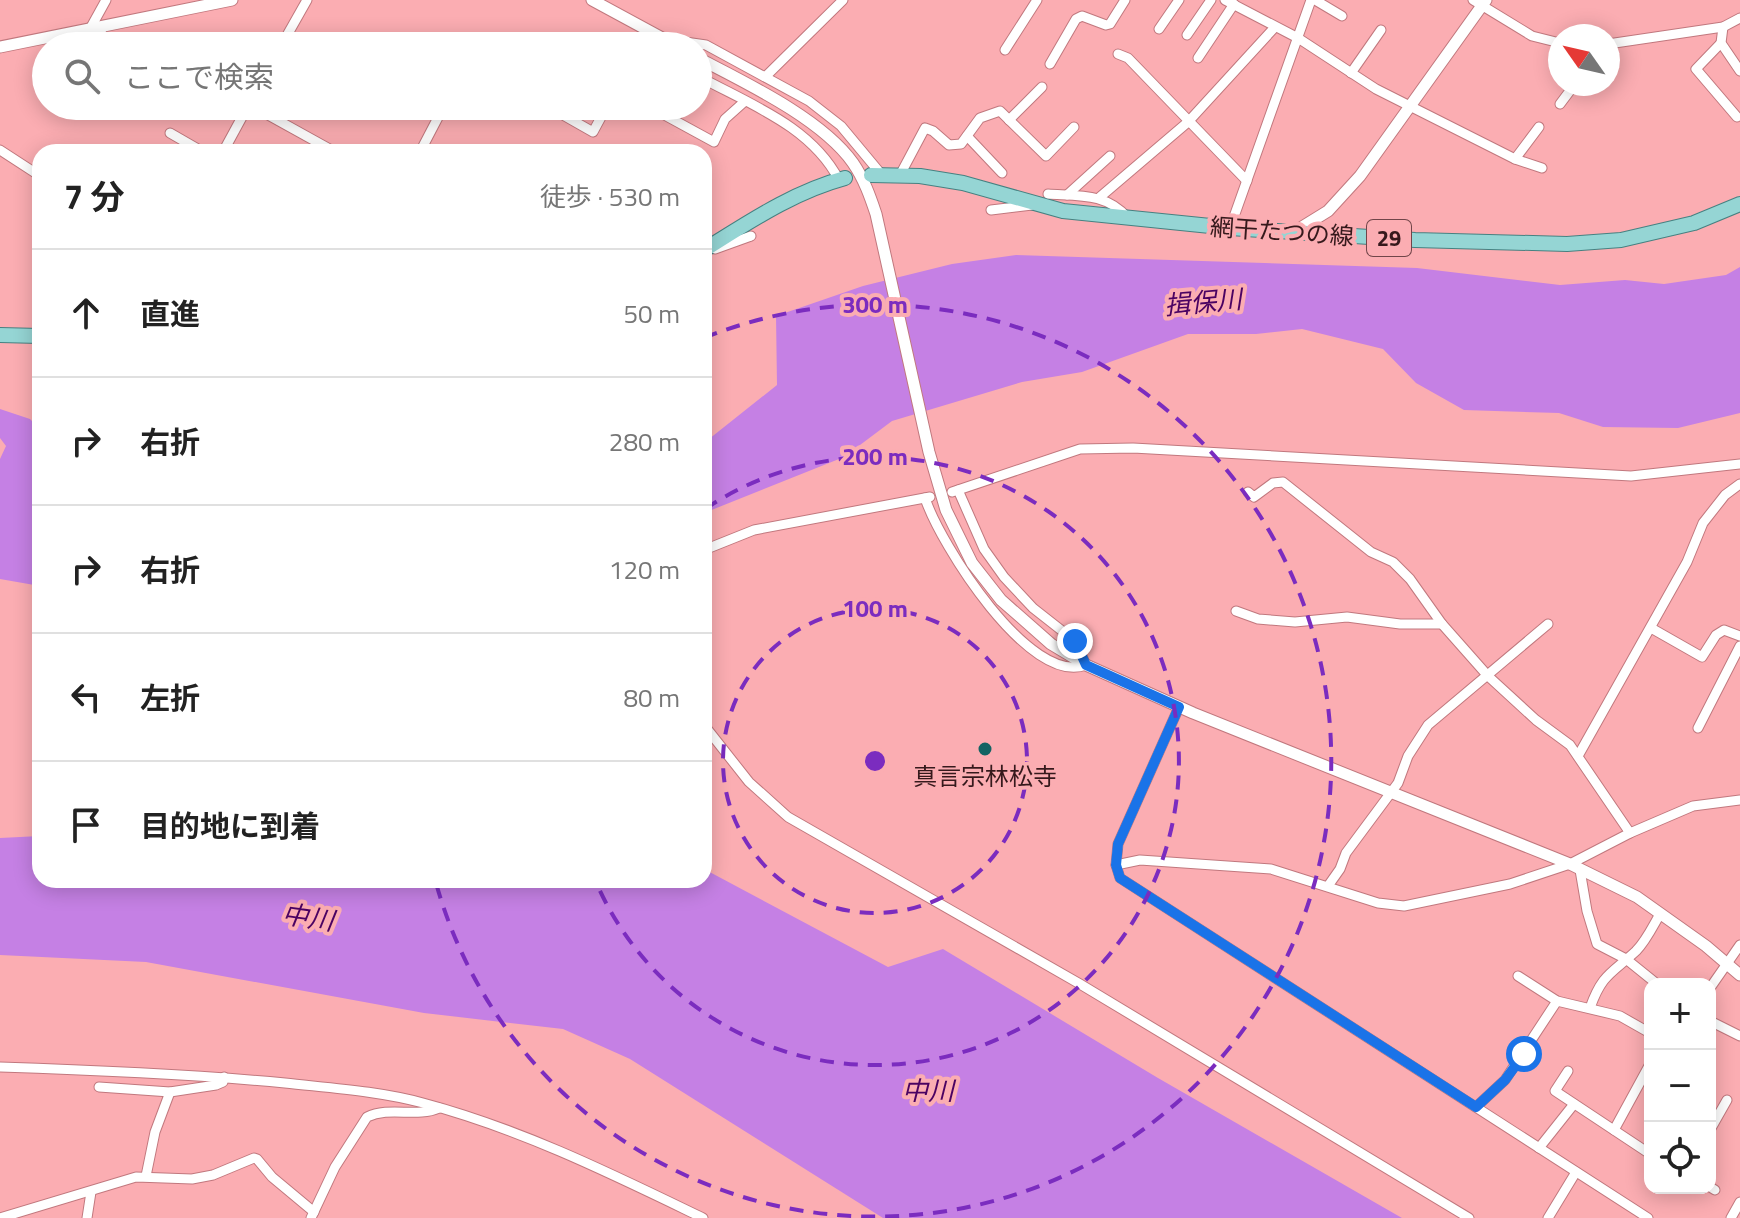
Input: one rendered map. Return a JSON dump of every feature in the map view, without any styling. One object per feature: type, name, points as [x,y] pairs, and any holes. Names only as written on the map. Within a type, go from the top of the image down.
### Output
[{"type":"main road","name":"網干たつの線","points":[[876,174],[963,183],[1063,211],[1230,228],[1415,240],[1567,244],[1621,240],[1694,223],[1740,204]]},
{"type":"main road","points":[[712,247],[780,204],[842,179]]},
{"type":"main road","points":[[0,335],[32,336]]},
{"type":"street","points":[[95,28],[106,0]]},
{"type":"street","points":[[75,32],[232,0]]},
{"type":"street","points":[[289,32],[307,0]]},
{"type":"street","points":[[592,0],[652,32]]},
{"type":"street","points":[[765,77],[843,0]]},
{"type":"street","points":[[1005,50],[1037,0]]},
{"type":"street","points":[[1050,64],[1076,19],[1082,16],[1110,24],[1125,0]]},
{"type":"street","points":[[1159,29],[1179,0]]},
{"type":"street","points":[[1187,35],[1211,0]]},
{"type":"street","points":[[1230,228],[1313,0],[1342,16]]},
{"type":"street","points":[[1198,58],[1230,2],[1298,38],[1351,73],[1410,106],[1515,159],[1542,168]]},
{"type":"street","points":[[1294,232],[1328,211],[1360,176],[1480,2],[1532,36],[1548,40]]},
{"type":"street","points":[[1620,42],[1723,27],[1740,18]]},
{"type":"street","points":[[1100,197],[1188,122],[1275,27]]},
{"type":"street","points":[[1723,27],[1721,43],[1696,69],[1737,117]]},
{"type":"street","points":[[95,28],[98,32]]},
{"type":"street","points":[[1351,73],[1381,30]]},
{"type":"street","points":[[0,47],[32,41]]},
{"type":"street","points":[[1721,43],[1740,71]]},
{"type":"street","points":[[712,48],[809,101],[841,126],[876,174]]},
{"type":"street","points":[[1118,54],[1128,58],[1247,181]]},
{"type":"street","points":[[712,65],[766,94],[837,145],[852,162],[866,186],[876,214],[929,452],[946,510],[972,563],[1001,600],[1051,644],[1086,665],[1179,707],[1575,867],[1637,897],[1740,975]]},
{"type":"street","points":[[712,84],[813,143],[842,179]]},
{"type":"street","points":[[1009,120],[1042,87]]},
{"type":"street","points":[[1560,104],[1566,96]]},
{"type":"street","points":[[674,120],[714,142],[725,119],[744,102]]},
{"type":"street","points":[[900,175],[925,128],[949,145],[961,144],[980,118],[1000,111],[1046,156],[1074,127]]},
{"type":"street","points":[[228,144],[242,120]]},
{"type":"street","points":[[276,120],[320,144]]},
{"type":"street","points":[[424,144],[437,120]]},
{"type":"street","points":[[572,120],[593,132],[599,120]]},
{"type":"street","points":[[1515,159],[1539,127]]},
{"type":"street","points":[[170,133],[189,144]]},
{"type":"street","points":[[967,136],[1002,173]]},
{"type":"street","points":[[0,150],[32,171]]},
{"type":"street","points":[[1067,195],[1110,156]]},
{"type":"street","points":[[1048,194],[1100,197],[1121,209],[1128,218]]},
{"type":"street","points":[[991,210],[1035,205]]},
{"type":"street","points":[[712,249],[751,236]]},
{"type":"street","points":[[1086,665],[1075,641],[1033,608],[1004,577],[984,549],[955,491],[1080,449],[1133,448],[1631,476],[1740,464]]},
{"type":"street","points":[[1248,492],[1254,497],[1273,483],[1283,482],[1371,552],[1393,562],[1488,676],[1536,720],[1564,739],[1630,833]]},
{"type":"street","points":[[1578,756],[1687,562],[1703,523],[1725,495],[1740,484]]},
{"type":"street","points":[[712,547],[754,530],[928,498],[929,511],[957,564],[1010,630],[1058,666],[1086,665]]},
{"type":"street","points":[[1236,611],[1258,619],[1295,622],[1347,617],[1400,624],[1442,624]]},
{"type":"street","points":[[1328,886],[1346,853],[1398,783],[1408,756],[1428,725],[1548,624]]},
{"type":"street","points":[[1651,628],[1702,657],[1716,635],[1724,630],[1740,636]]},
{"type":"street","points":[[1698,728],[1740,646]]},
{"type":"street","points":[[1179,707],[1118,844],[1116,865],[1120,878],[1648,1218]]},
{"type":"street","points":[[712,735],[749,782],[788,817],[1080,984],[1469,1218]]},
{"type":"street","points":[[1116,865],[1140,860],[1271,869],[1378,903],[1404,906],[1575,867],[1630,833],[1693,806],[1740,800]]},
{"type":"street","points":[[1575,867],[1597,944],[1626,959],[1650,978]]},
{"type":"street","points":[[1590,1008],[1597,987],[1605,976],[1638,949],[1660,914]]},
{"type":"street","points":[[1716,980],[1740,945]]},
{"type":"street","points":[[1518,976],[1557,1001],[1620,1016],[1644,1030]]},
{"type":"street","points":[[1476,1107],[1518,1063],[1557,1001]]},
{"type":"street","points":[[1716,1024],[1740,1036]]},
{"type":"street","points":[[0,1067],[224,1077],[420,1102],[549,1145],[703,1218]]},
{"type":"street","points":[[1568,1071],[1555,1091],[1644,1150]]},
{"type":"street","points":[[1614,1130],[1644,1075]]},
{"type":"street","points":[[99,1087],[170,1092],[216,1085],[223,1082],[224,1077]]},
{"type":"street","points":[[146,1176],[155,1132],[170,1092]]},
{"type":"street","points":[[1715,1122],[1727,1100]]},
{"type":"street","points":[[1539,1148],[1574,1104]]},
{"type":"street","points":[[0,1218],[136,1177],[192,1179],[257,1159],[313,1215],[335,1167],[367,1117],[385,1111],[430,1112],[439,1108]]},
{"type":"street","points":[[1548,1218],[1576,1172]]},
{"type":"street","points":[[87,1218],[91,1192]]},
{"type":"street","points":[[1731,1218],[1740,1202]]},
{"type":"water","name":"揖保川","points":[[1016,255],[1417,268],[1560,285],[1625,280],[1664,284],[1726,275],[1740,267],[1740,413],[1678,428],[1603,427],[1559,413],[1464,410],[1416,383],[1383,349],[1302,329],[1256,334],[1188,334],[1082,372],[1022,382],[892,421],[844,457],[712,510],[712,437],[777,385],[776,316],[863,286],[952,264]]},
{"type":"water","points":[[0,409],[32,421],[32,585],[0,579],[0,459],[6,446],[0,438]]},
{"type":"water","name":"中川","points":[[32,836],[32,888],[712,888],[712,873],[888,967],[943,949],[1158,1078],[1402,1218],[883,1218],[630,1059],[563,1029],[424,1013],[146,962],[0,955],[0,838]]},
{"type":"place","name":"真言宗林松寺","points":[[985,749]]},
{"type":"route","points":[[1075,641],[1086,665],[1179,707],[1118,844],[1116,865],[1120,878],[1476,1107],[1505,1080],[1524,1054]]}]
